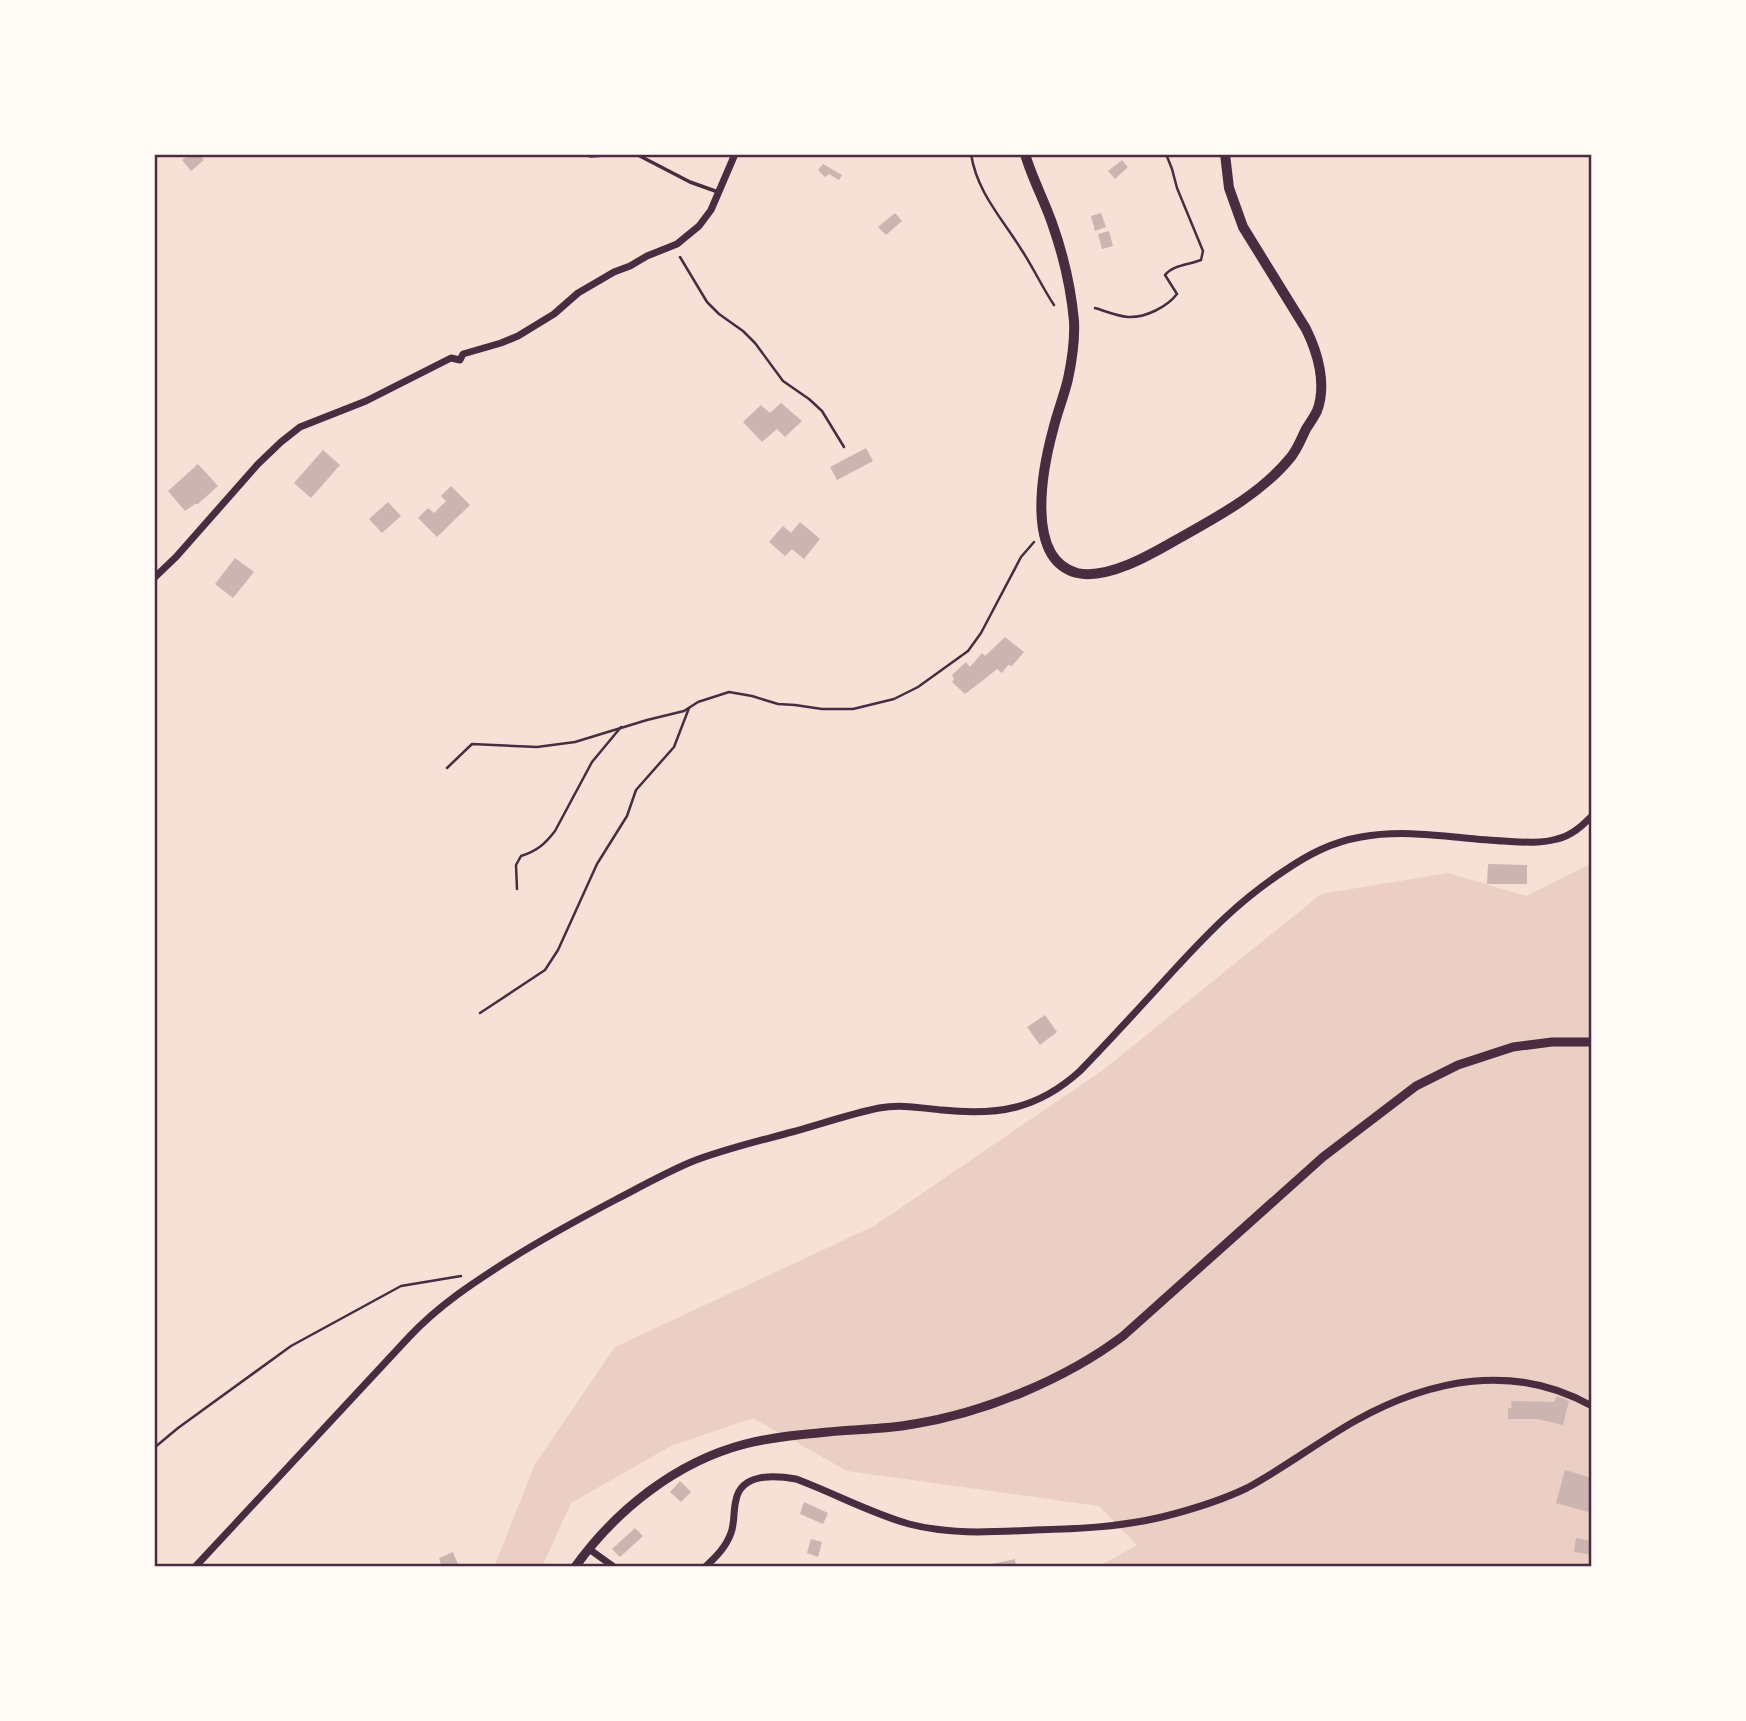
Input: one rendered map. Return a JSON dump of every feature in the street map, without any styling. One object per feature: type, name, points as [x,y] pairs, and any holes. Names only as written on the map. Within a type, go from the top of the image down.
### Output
[{"type":"main road","points":[[1025,154],[1052,224],[1066,272],[1074,320],[1071,366],[1052,431],[1044,475],[1042,523],[1046,541],[1058,561],[1070,570],[1086,574],[1111,570],[1147,556],[1236,505],[1270,479],[1292,456],[1318,408],[1321,375],[1317,354],[1306,329],[1243,228],[1230,188],[1225,154]]},
{"type":"street","points":[[154,578],[258,464],[300,427],[366,401],[451,358],[460,360],[463,354],[518,336],[554,314],[578,293],[614,272],[630,267],[683,239],[711,210],[735,154]]},
{"type":"street","points":[[195,1567],[431,1314],[471,1284],[562,1228],[694,1161],[868,1111],[900,1106],[991,1111],[1025,1105],[1041,1099],[1063,1085],[1088,1062],[1239,904],[1293,865],[1325,846],[1357,837],[1394,834],[1543,842],[1570,834],[1592,816]]},
{"type":"street","points":[[575,1567],[617,1518],[651,1490],[687,1468],[725,1450],[778,1438],[940,1419],[1016,1394],[1066,1372],[1104,1350],[1132,1328],[1322,1157],[1416,1086],[1458,1065],[1513,1047],[1552,1041],[1592,1042]]},
{"type":"street","points":[[705,1567],[720,1553],[731,1534],[739,1492],[749,1482],[761,1478],[780,1476],[796,1479],[906,1523],[944,1531],[1088,1528],[1147,1520],[1226,1497],[1270,1474],[1366,1415],[1403,1399],[1445,1386],[1491,1379],[1521,1381],[1572,1395],[1592,1406]]},
{"type":"street","points":[[589,1549],[614,1567]]},
{"type":"lane","points":[[586,154],[622,154]]},
{"type":"lane","points":[[636,154],[690,182],[718,192]]},
{"type":"path","points":[[971,154],[973,170],[991,206],[1012,234],[1054,305]]},
{"type":"path","points":[[1095,308],[1129,317],[1150,313],[1171,302],[1177,294],[1165,275],[1171,268],[1201,260],[1203,251],[1166,154]]},
{"type":"path","points":[[672,246],[707,302],[755,343],[783,381],[822,411],[845,447]]},
{"type":"path","points":[[447,768],[472,744],[537,747],[575,742],[684,711],[698,702],[729,692],[778,704],[822,709],[853,709],[894,699],[918,687],[968,651],[981,633],[1021,557],[1034,542]]},
{"type":"path","points":[[480,1013],[545,970],[558,950],[597,864],[627,816],[636,790],[674,747],[689,708]]},
{"type":"path","points":[[517,889],[516,865],[521,856],[536,852],[555,831],[592,762],[621,727]]},
{"type":"path","points":[[154,1448],[291,1346],[401,1286],[467,1275]]},
{"type":"shaded area","points":[[1592,863],[1592,1567],[1097,1567],[1137,1545],[1099,1506],[847,1471],[753,1418],[671,1446],[571,1503],[542,1567],[494,1567],[535,1464],[615,1347],[874,1226],[1103,1070],[1321,894],[1448,873],[1526,896]]},
{"type":"building","points":[[190,154],[199,154],[204,160],[191,171],[182,160]]},
{"type":"building","points":[[1122,160],[1128,167],[1115,179],[1108,171]]},
{"type":"building","points":[[823,164],[842,175],[839,180],[829,174],[825,177],[818,170]]},
{"type":"building","points":[[895,213],[902,221],[886,235],[878,227]]},
{"type":"building","points":[[1101,213],[1106,227],[1095,231],[1091,216]]},
{"type":"building","points":[[1109,231],[1113,246],[1102,249],[1098,234]]},
{"type":"building","points":[[781,403],[802,421],[785,437],[777,429],[762,442],[743,422],[761,405],[770,413]]},
{"type":"building","points":[[866,448],[873,461],[837,480],[830,467]]},
{"type":"building","points":[[323,450],[340,465],[311,498],[294,483]]},
{"type":"building","points":[[198,464],[218,486],[198,504],[185,511],[168,491]]},
{"type":"building","points":[[451,486],[470,505],[437,537],[418,518],[428,508],[434,513],[446,501],[441,496]]},
{"type":"building","points":[[388,502],[401,516],[382,533],[369,519]]},
{"type":"building","points":[[800,522],[820,539],[804,559],[792,549],[785,556],[769,542],[783,526],[791,533]]},
{"type":"building","points":[[235,558],[254,572],[233,598],[215,584]]},
{"type":"building","points":[[1005,637],[1024,652],[1012,666],[1008,665],[1002,673],[997,669],[965,694],[952,682],[952,675],[966,662],[970,667],[982,653],[985,656]]},
{"type":"building","points":[[1488,864],[1527,865],[1527,884],[1487,884]]},
{"type":"building","points":[[1045,1015],[1057,1032],[1040,1045],[1027,1027]]},
{"type":"building","points":[[1557,1396],[1569,1401],[1563,1425],[1537,1419],[1508,1419],[1508,1408],[1512,1408],[1511,1401],[1554,1402]]},
{"type":"building","points":[[1565,1470],[1592,1478],[1592,1513],[1556,1503]]},
{"type":"building","points":[[680,1481],[691,1492],[681,1502],[670,1492]]},
{"type":"building","points":[[804,1502],[828,1513],[823,1524],[800,1514]]},
{"type":"building","points":[[635,1528],[643,1536],[620,1557],[612,1549]]},
{"type":"building","points":[[1576,1538],[1592,1541],[1592,1555],[1574,1552]]},
{"type":"building","points":[[811,1539],[822,1542],[818,1557],[807,1553]]},
{"type":"building","points":[[453,1552],[459,1567],[442,1567],[439,1558]]},
{"type":"building","points":[[1015,1559],[1016,1567],[993,1567],[992,1564]]}]
